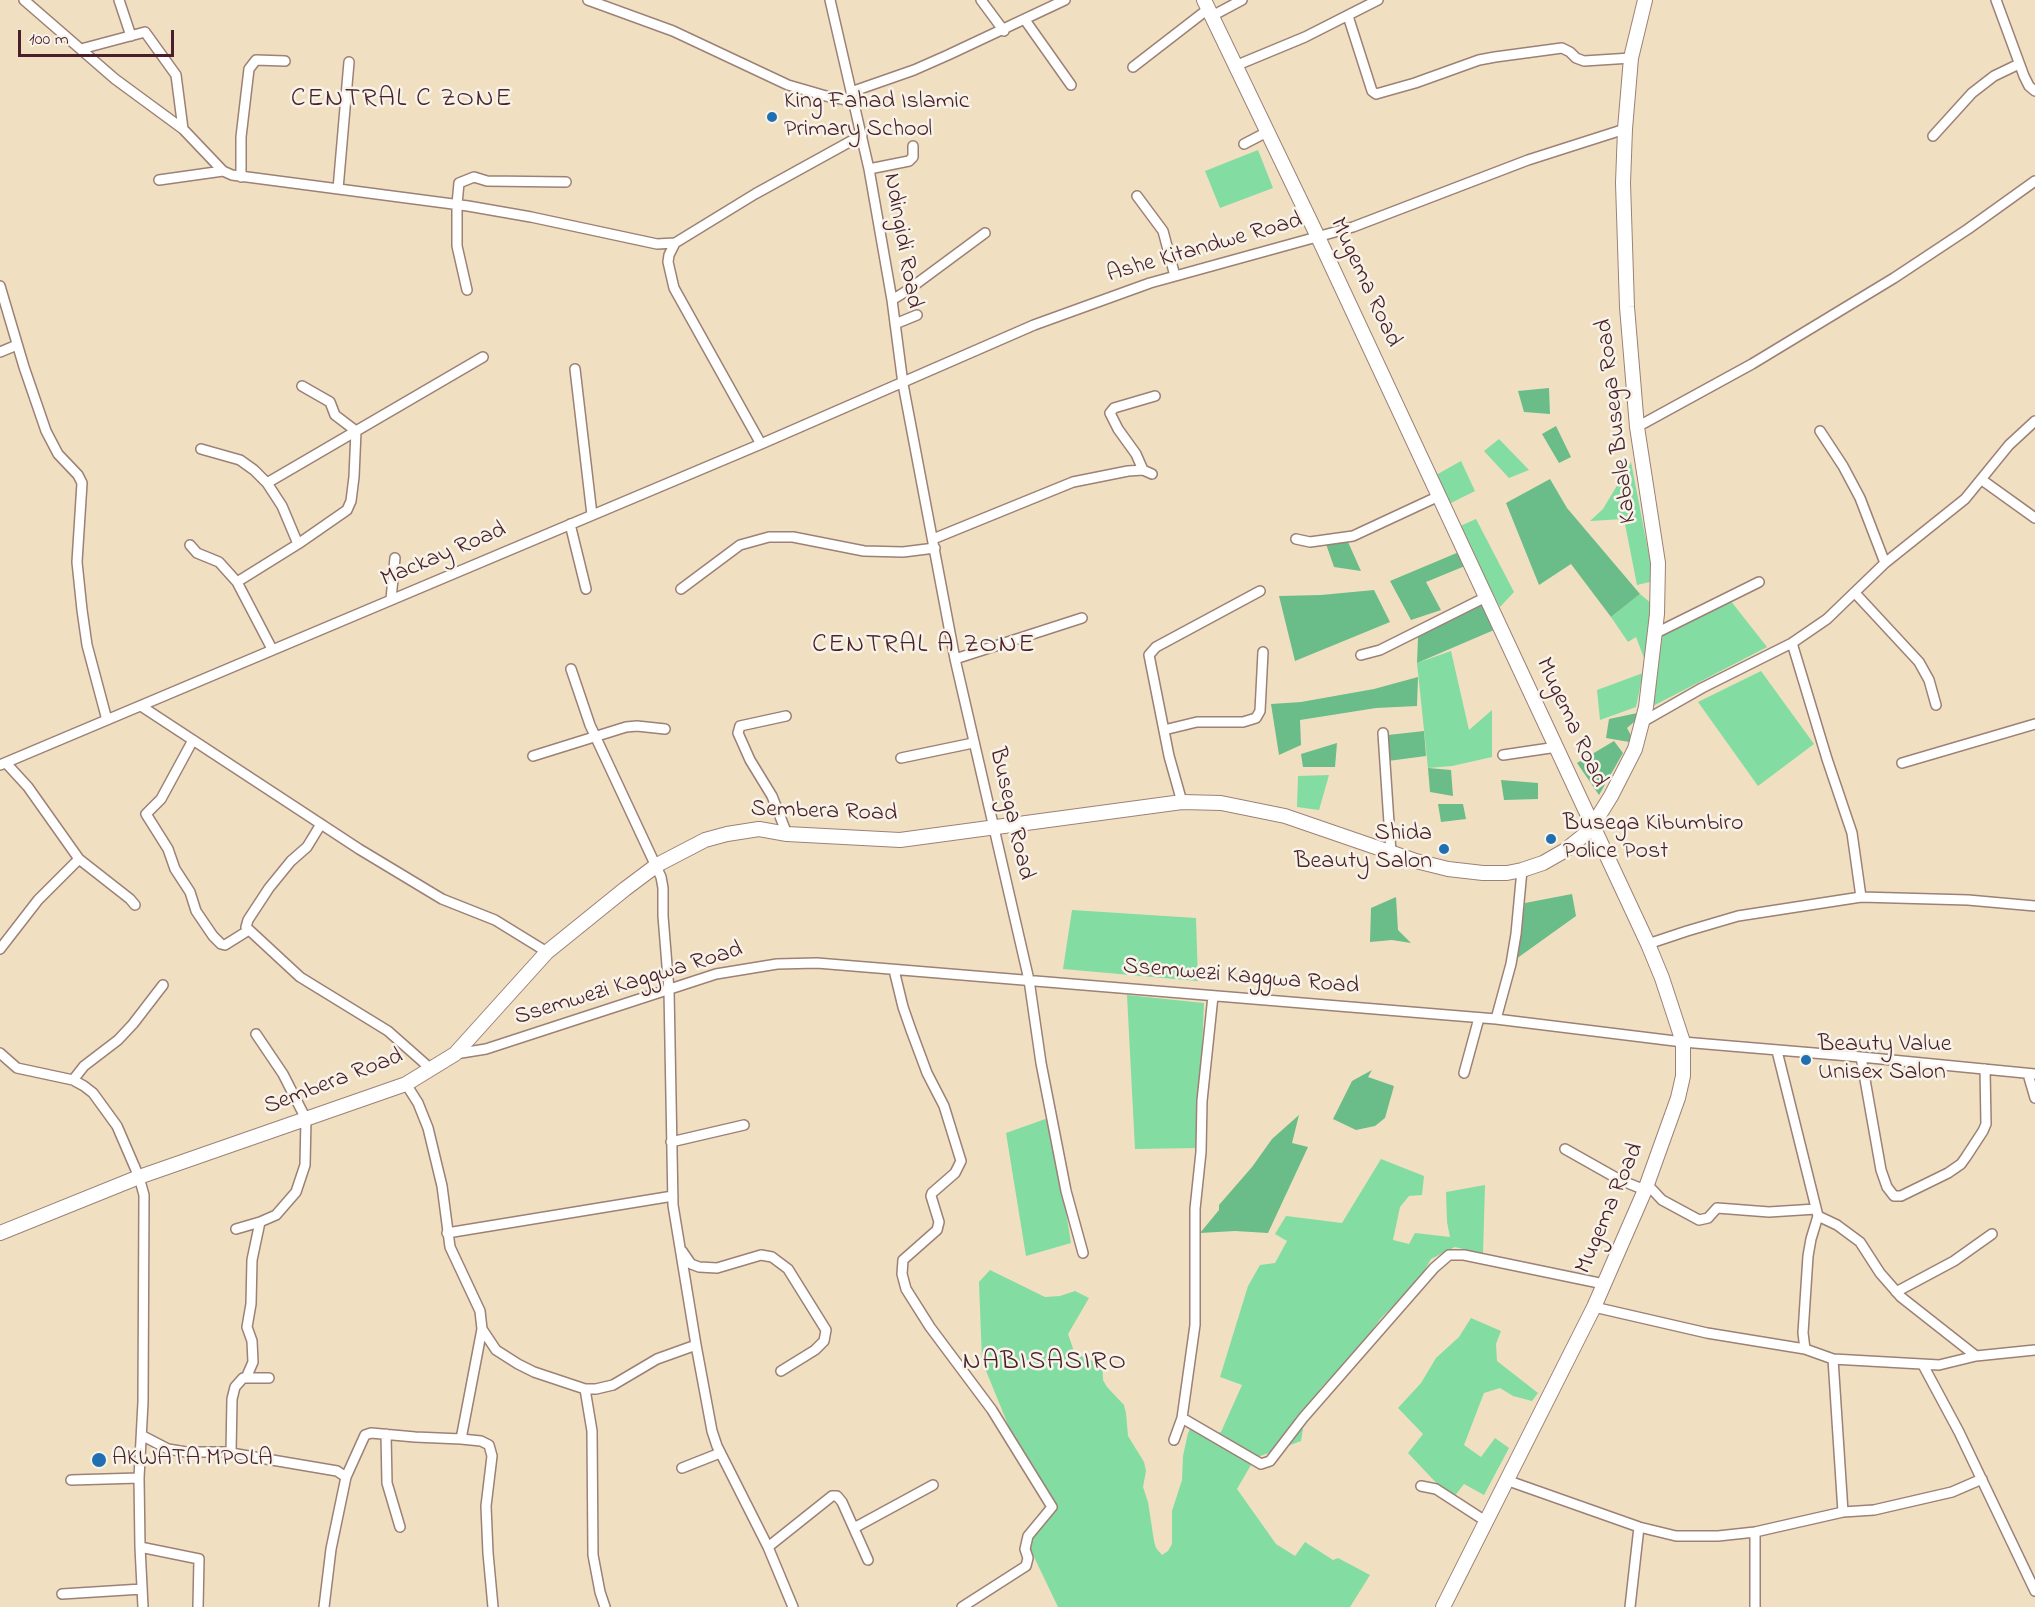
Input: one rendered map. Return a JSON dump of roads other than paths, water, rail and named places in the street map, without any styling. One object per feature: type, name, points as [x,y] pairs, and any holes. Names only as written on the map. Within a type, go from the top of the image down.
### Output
[{"type":"street","points":[[24,0],[115,79],[183,129],[222,171]]},
{"type":"street","points":[[34,8],[41,0]]},
{"type":"street","points":[[119,0],[131,36]]},
{"type":"street","points":[[588,0],[673,31],[788,85],[826,96],[852,96],[1004,31],[1058,2]]},
{"type":"street","name":"Ndingidi Road","points":[[830,0],[869,169],[892,300],[903,384]]},
{"type":"street","points":[[981,0],[1004,31]]},
{"type":"street","points":[[1133,67],[1208,8],[1242,0]]},
{"type":"street","points":[[1235,66],[1268,54],[1378,0]]},
{"type":"street","name":"Kabale Busega Road","points":[[1593,825],[1624,773],[1644,721],[1658,600],[1658,563],[1637,427],[1627,307],[1623,183],[1631,58],[1645,0]]},
{"type":"street","points":[[1996,0],[2019,64],[2029,86],[2035,91]]},
{"type":"street","name":"Mugema Road","points":[[1208,8],[1318,237],[1648,944],[1683,1042],[1683,1076],[1678,1098],[1646,1187],[1594,1307],[1443,1607]]},
{"type":"street","points":[[1348,16],[1372,91],[1376,94],[1479,60],[1495,57],[1562,48],[1584,61],[1631,58]]},
{"type":"street","points":[[1025,20],[1071,85]]},
{"type":"street","points":[[81,49],[146,32],[176,75],[183,129]]},
{"type":"street","points":[[241,177],[242,137],[249,69],[256,60],[285,61]]},
{"type":"street","points":[[339,189],[350,62]]},
{"type":"street","points":[[1933,136],[1972,93],[1995,76],[2019,64]]},
{"type":"street","name":"Ashe Kitandwe Road","points":[[903,384],[1034,325],[1093,302],[1175,276],[1353,227],[1528,160],[1625,129]]},
{"type":"street","points":[[1244,144],[1267,132]]},
{"type":"street","points":[[159,180],[222,171],[241,177],[457,204],[657,244],[675,243],[754,194],[862,135]]},
{"type":"street","points":[[869,169],[909,161],[913,157],[913,146]]},
{"type":"street","points":[[467,290],[457,246],[459,183],[474,177],[487,181],[566,182]]},
{"type":"street","points":[[1637,427],[1752,364],[1894,278],[2035,181]]},
{"type":"street","points":[[1137,196],[1162,231],[1175,276]]},
{"type":"street","points":[[892,300],[985,232]]},
{"type":"street","points":[[675,243],[668,262],[674,288],[761,444]]},
{"type":"street","points":[[0,286],[17,345],[53,445],[82,483],[77,562],[81,610],[87,645],[107,720]]},
{"type":"street","points":[[895,324],[917,315]]},
{"type":"street","points":[[0,352],[17,345]]},
{"type":"street","points":[[267,483],[483,357]]},
{"type":"street","points":[[575,369],[592,514]]},
{"type":"street","name":"Mackay Road","points":[[3,764],[903,384]]},
{"type":"street","name":"Busega Road","points":[[903,384],[955,659],[1029,980],[1041,1063],[1066,1191],[1083,1253]]},
{"type":"street","points":[[237,582],[347,510],[351,501],[356,431],[345,420],[335,415],[330,402],[302,386]]},
{"type":"street","points":[[681,589],[740,545],[769,537],[794,537],[864,551],[903,552],[934,544],[1007,507],[1073,482],[1109,474],[1147,472],[1110,414],[1114,408],[1155,396]]},
{"type":"street","points":[[1644,721],[1702,688],[1792,643],[1827,619],[1885,563],[1948,514],[1982,480],[2003,452],[2035,421]]},
{"type":"street","points":[[1820,431],[1843,466],[1860,498],[1885,563]]},
{"type":"street","points":[[201,449],[240,459],[267,483],[282,506],[298,544]]},
{"type":"street","points":[[1982,480],[2035,518]]},
{"type":"street","points":[[1296,539],[1310,542],[1353,536],[1439,496]]},
{"type":"street","points":[[570,524],[586,589]]},
{"type":"street","points":[[190,545],[197,553],[219,562],[237,582],[272,649]]},
{"type":"street","points":[[391,599],[395,558]]},
{"type":"street","points":[[1654,634],[1759,582]]},
{"type":"street","points":[[1182,802],[1164,730],[1149,654],[1260,591]]},
{"type":"street","points":[[1855,593],[1919,662],[1929,680],[1936,705]]},
{"type":"street","points":[[1361,654],[1380,650],[1486,597]]},
{"type":"street","points":[[955,659],[1082,618]]},
{"type":"street","points":[[1792,643],[1827,759],[1850,825],[1861,897]]},
{"type":"street","points":[[1164,730],[1197,722],[1243,722],[1256,718],[1260,711],[1259,694],[1263,652]]},
{"type":"street","points":[[571,669],[595,737],[657,865],[663,888],[664,941],[669,990],[673,1196],[696,1345],[712,1431],[720,1453],[768,1547],[793,1607]]},
{"type":"street","points":[[141,706],[358,849],[442,899],[495,920],[547,952]]},
{"type":"street","points":[[786,716],[741,726],[738,733],[750,760],[772,796],[787,834]]},
{"type":"street","points":[[1902,763],[2035,724]]},
{"type":"street","points":[[533,756],[626,728],[637,726],[665,729]]},
{"type":"street","points":[[1383,733],[1391,853]]},
{"type":"street","points":[[193,740],[161,799],[146,814],[168,849],[175,869],[190,892],[196,911],[213,936],[225,945],[249,930]]},
{"type":"street","points":[[901,758],[973,743]]},
{"type":"street","points":[[1503,755],[1541,752],[1557,747]]},
{"type":"street","points":[[3,764],[28,787],[80,859],[135,905]]},
{"type":"street","name":"Sembera Road","points":[[0,1233],[139,1177],[406,1084],[455,1054],[547,952],[657,865],[705,840],[727,834],[759,829],[787,834],[900,840],[1182,802],[1221,803],[1285,816],[1391,853],[1448,869],[1507,873],[1543,863],[1564,851],[1593,825]]},
{"type":"street","points":[[321,824],[307,847],[291,861],[264,896],[246,925],[300,977],[388,1031],[431,1069]]},
{"type":"street","points":[[0,949],[38,900],[80,859]]},
{"type":"street","points":[[1496,1019],[1516,934],[1522,870]]},
{"type":"street","points":[[1648,944],[1738,916],[1861,897],[1968,900],[2035,906]]},
{"type":"street","name":"Ssemwezi Kaggwa Road","points":[[455,1054],[486,1049],[716,974],[777,964],[817,963],[1496,1019],[1683,1042],[2031,1074]]},
{"type":"street","points":[[894,969],[910,1030],[927,1073],[944,1107],[961,1161],[955,1173],[932,1193],[939,1222],[937,1230],[903,1260],[902,1274],[906,1289],[930,1327],[992,1410],[1052,1507],[1028,1536],[1025,1549],[1028,1558],[1026,1566],[962,1607]]},
{"type":"street","points":[[73,1080],[84,1066],[133,1024],[163,985]]},
{"type":"street","points":[[1174,1440],[1182,1418],[1195,1325],[1195,1209],[1202,1101],[1213,996]]},
{"type":"street","points":[[1464,1073],[1479,1018]]},
{"type":"street","points":[[236,1229],[276,1215],[296,1192],[304,1165],[306,1119],[283,1074],[256,1034]]},
{"type":"street","points":[[1777,1051],[1817,1212],[1808,1256],[1804,1349]]},
{"type":"street","points":[[0,1053],[17,1068],[73,1080],[93,1093],[111,1118],[139,1177],[144,1195],[143,1436],[139,1478],[143,1607]]},
{"type":"street","points":[[1861,1057],[1881,1170],[1894,1196],[1901,1196],[1961,1164],[1983,1131],[1987,1113],[1985,1069]]},
{"type":"street","points":[[2031,1074],[2035,1098]]},
{"type":"street","points":[[406,1084],[418,1103],[428,1128],[442,1186],[450,1247],[480,1311],[482,1329],[461,1439]]},
{"type":"street","points":[[671,1142],[744,1125]]},
{"type":"street","points":[[1565,1149],[1620,1180],[1646,1187],[1662,1200],[1699,1220],[1708,1218],[1717,1208],[1769,1212],[1817,1212],[1860,1242],[1896,1292],[1976,1356]]},
{"type":"street","points":[[447,1233],[673,1196]]},
{"type":"street","points":[[246,1378],[253,1362],[252,1341],[247,1327],[251,1304],[252,1260],[260,1222]]},
{"type":"street","points":[[1896,1292],[1954,1261],[1992,1234]]},
{"type":"street","points":[[680,1249],[691,1264],[699,1267],[717,1268],[761,1255],[772,1257],[788,1269],[826,1330],[824,1341],[815,1350],[782,1371]]},
{"type":"street","points":[[1182,1418],[1261,1464],[1270,1461],[1334,1382],[1434,1268],[1449,1256],[1464,1255],[1604,1284]]},
{"type":"street","points":[[1594,1307],[1707,1333],[1804,1349],[1833,1359],[1923,1365],[1947,1364],[1976,1356],[2035,1350]]},
{"type":"street","points":[[482,1329],[496,1350],[518,1364],[534,1372],[585,1389],[613,1385],[657,1359],[696,1345]]},
{"type":"street","points":[[1833,1359],[1843,1512]]},
{"type":"street","points":[[1923,1365],[1982,1479],[2035,1591]]},
{"type":"street","points":[[231,1453],[232,1399],[237,1383],[246,1378],[269,1378]]},
{"type":"street","points":[[585,1389],[592,1431],[594,1555],[605,1607]]},
{"type":"street","points":[[324,1607],[346,1477],[365,1436],[371,1433],[461,1439],[489,1444],[492,1456],[486,1506],[493,1607]]},
{"type":"street","points":[[386,1434],[387,1483],[400,1527]]},
{"type":"street","points":[[143,1436],[168,1449],[186,1452],[231,1453],[337,1471],[346,1477]]},
{"type":"street","points":[[682,1468],[720,1453]]},
{"type":"street","points":[[71,1480],[139,1478]]},
{"type":"street","points":[[1506,1480],[1639,1527],[1676,1536],[1718,1536],[1755,1532],[1843,1512],[1874,1510],[1959,1491],[1982,1479]]},
{"type":"street","points":[[854,1528],[933,1485]]},
{"type":"street","points":[[1421,1486],[1436,1489],[1487,1522]]},
{"type":"street","points":[[768,1547],[832,1496],[837,1496],[842,1502],[868,1560]]},
{"type":"street","points":[[1630,1607],[1639,1527]]},
{"type":"street","points":[[1755,1532],[1755,1607]]},
{"type":"street","points":[[140,1547],[199,1559],[198,1607]]},
{"type":"street","points":[[62,1594],[142,1589]]},
{"type":"place","name":"King Fahad Islamic Primary School","points":[[772,117]]},
{"type":"place","name":"Busega Kibumbiro Police Post","points":[[1551,839]]},
{"type":"place","name":"Shida Beauty Salon","points":[[1444,849]]},
{"type":"place","name":"Beauty Value Unisex Salon","points":[[1806,1060]]},
{"type":"place","name":"AKWATA MPOLA","points":[[99,1460]]},
{"type":"district","name":"CENTRAL C ZONE","points":[[402,101]]},
{"type":"district","name":"CENTRAL A ZONE","points":[[924,647]]},
{"type":"district","name":"NABISASIRO","points":[[1045,1364]]}]
